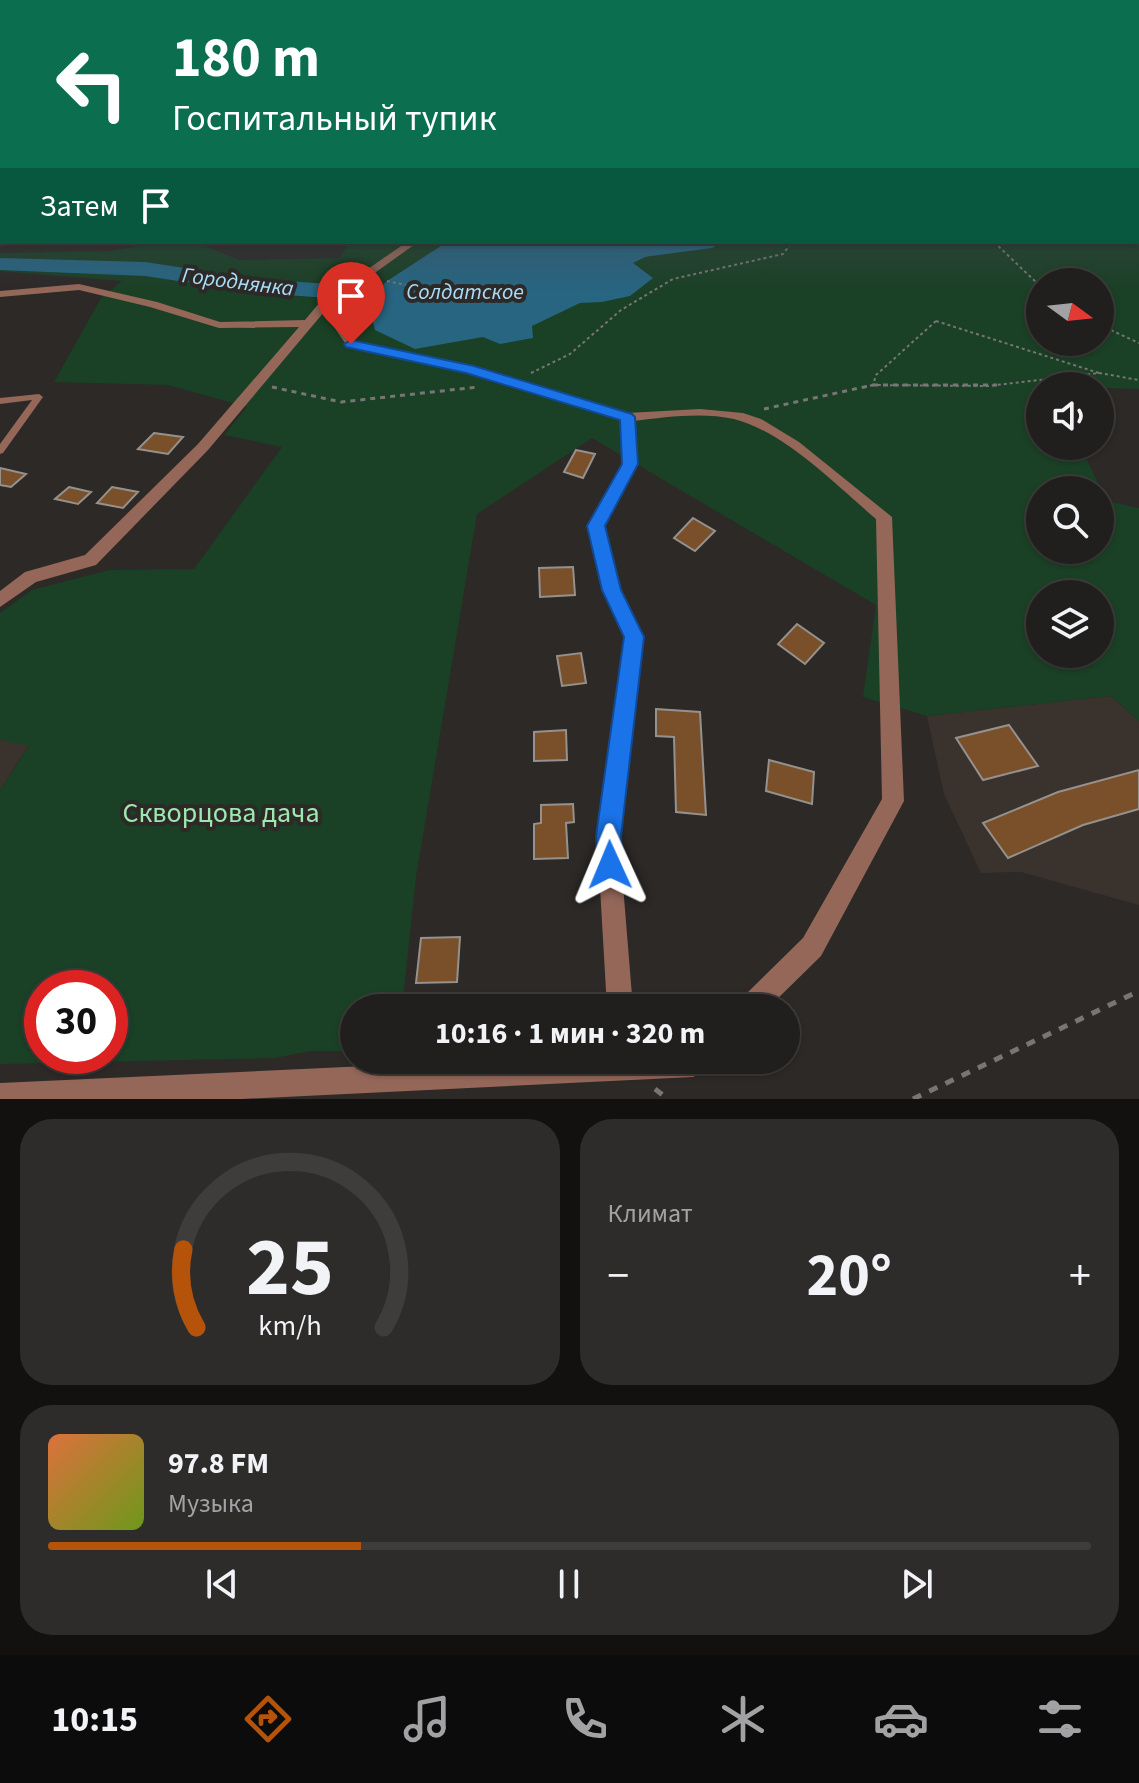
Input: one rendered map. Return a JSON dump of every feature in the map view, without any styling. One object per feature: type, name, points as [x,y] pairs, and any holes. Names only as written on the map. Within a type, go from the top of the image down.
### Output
[{"type":"street","points":[[0,600],[31,577],[90,560],[203,447],[324,304],[410,244]]},
{"type":"street","points":[[0,294],[79,287],[153,304],[219,325],[308,323]]},
{"type":"street","points":[[324,304],[335,325],[351,344],[513,382],[627,417],[652,414],[737,415],[789,441],[884,517],[893,801],[812,947],[764,994]]},
{"type":"street","points":[[619,994],[608,836],[634,637],[612,590],[596,526],[630,464],[627,417]]},
{"type":"street","points":[[0,1097],[435,1074]]},
{"type":"lane","points":[[0,401],[39,397],[0,451]]},
{"type":"path","points":[[256,383],[341,402],[513,382],[570,354],[621,310],[673,279],[783,254],[790,244]]},
{"type":"path","points":[[996,244],[1026,273]]},
{"type":"path","points":[[387,281],[406,285]]},
{"type":"path","points":[[873,385],[876,375],[936,321],[1096,372]]},
{"type":"path","points":[[1114,331],[1139,343]]},
{"type":"path","points":[[1114,376],[1139,380]]},
{"type":"path","points":[[737,415],[873,385],[988,386],[1026,382]]},
{"type":"path","points":[[913,1099],[1139,991]]},
{"type":"shaded area","points":[[1111,696],[1139,721],[1139,905],[1021,872],[981,873],[944,794],[927,716]]},
{"type":"shaded area","points":[[0,740],[29,745],[0,790]]},
{"type":"green space","name":"Скворцова дача","points":[[149,244],[200,244],[239,260],[339,258],[349,244],[1139,244],[1139,389],[1114,388],[1114,372],[1026,372],[1026,460],[1087,460],[1095,476],[1026,476],[1026,564],[1114,564],[1114,503],[1139,508],[1139,721],[1111,696],[927,716],[863,697],[876,605],[592,438],[477,514],[416,877],[403,994],[340,994],[340,1051],[311,1051],[275,1058],[128,1061],[128,970],[24,970],[24,1063],[0,1064],[0,790],[29,746],[0,740],[0,613],[32,590],[109,570],[194,569],[282,447],[224,435],[247,407],[168,385],[54,382],[101,298],[122,281],[0,271],[0,253],[111,251]]},
{"type":"water","name":"Солдатское","points":[[444,244],[663,244],[665,247],[633,263],[653,278],[630,296],[580,303],[532,326],[533,338],[500,344],[483,337],[415,349],[375,330],[368,300],[387,281]]},
{"type":"building","points":[[154,433],[183,437],[168,454],[138,449]]},
{"type":"building","points":[[576,450],[595,454],[583,478],[564,472]]},
{"type":"building","points":[[0,468],[26,474],[11,487],[0,485]]},
{"type":"building","points":[[69,487],[91,492],[78,504],[55,499]]},
{"type":"building","points":[[112,487],[138,492],[123,508],[97,503]]},
{"type":"building","points":[[693,518],[715,531],[695,551],[674,538]]},
{"type":"building","points":[[573,567],[575,595],[540,597],[539,568]]},
{"type":"building","points":[[797,624],[824,643],[805,664],[778,644]]},
{"type":"building","points":[[581,653],[586,683],[562,686],[557,656]]},
{"type":"building","points":[[656,709],[700,712],[706,815],[676,812],[674,737],[656,736]]},
{"type":"building","points":[[1009,725],[1038,766],[983,780],[956,738]]},
{"type":"building","points":[[566,730],[567,760],[534,761],[534,732]]},
{"type":"building","points":[[769,760],[814,772],[812,804],[766,791]]},
{"type":"building","points":[[1139,770],[1139,809],[1083,825],[1008,858],[983,823],[1058,792]]},
{"type":"building","points":[[573,804],[574,822],[566,823],[568,858],[534,859],[534,824],[541,823],[541,805]]},
{"type":"building","points":[[460,937],[457,982],[416,983],[421,938]]},
{"type":"waterway","name":"Городнянка","points":[[613,255],[697,244]]},
{"type":"waterway","name":"Городнянка","points":[[0,264],[145,269],[257,286],[321,291],[401,296],[420,291]]},
{"type":"route","points":[[351,344],[469,369],[627,417],[630,464],[596,526],[612,590],[634,637],[608,836],[610,865]]}]
